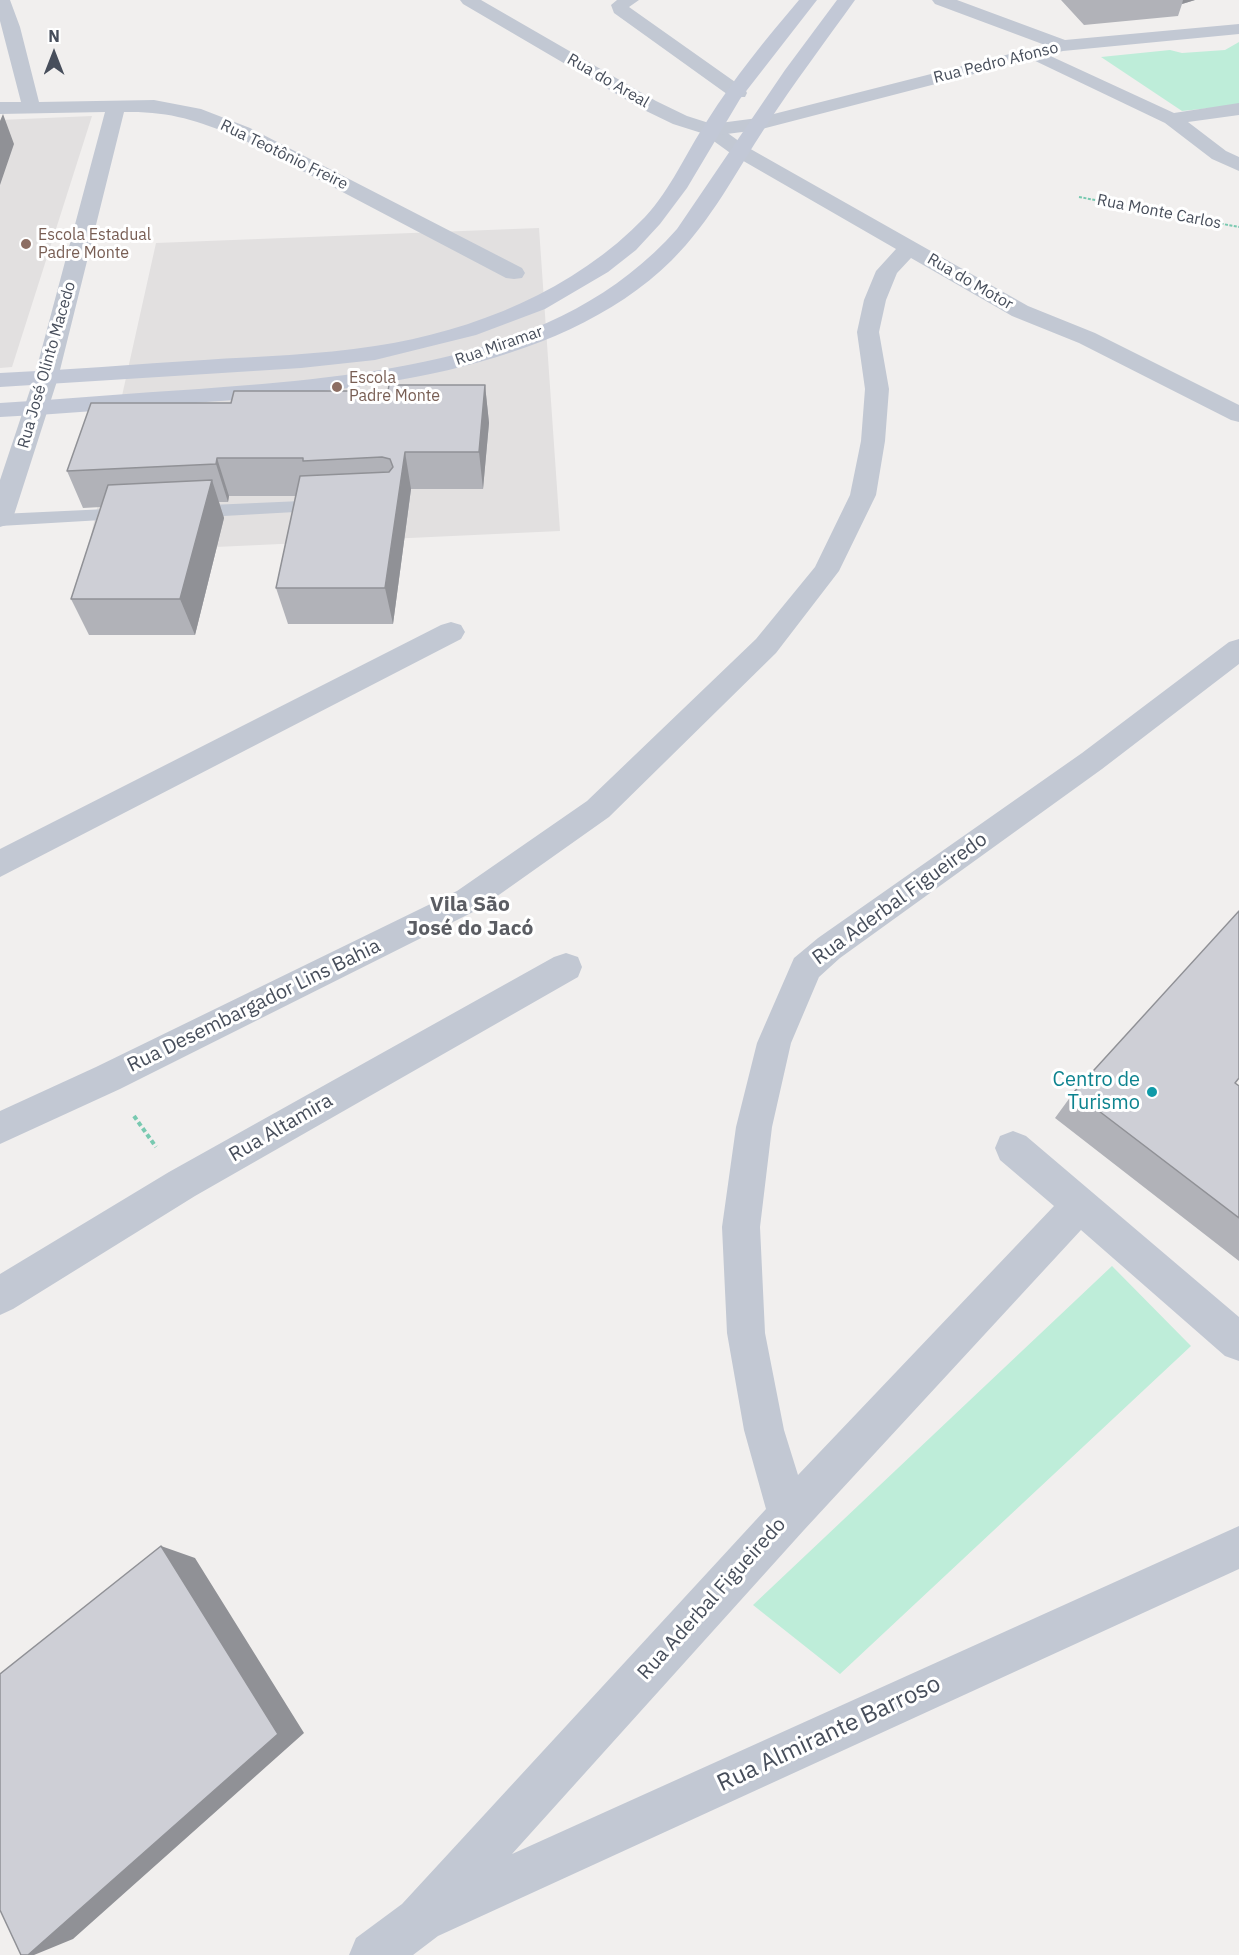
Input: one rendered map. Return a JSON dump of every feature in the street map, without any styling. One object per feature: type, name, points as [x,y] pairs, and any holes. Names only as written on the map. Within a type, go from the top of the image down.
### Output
[{"type":"main road","name":"Rua Miramar","points":[[0,380],[316,360],[398,349],[470,330],[560,292],[621,254],[653,220],[680,186],[711,130],[780,34],[808,0]]},
{"type":"main road","name":"Rua Miramar","points":[[0,410],[321,387],[400,375],[471,358],[534,337],[591,310],[631,284],[673,248],[698,219],[811,43],[846,0]]},
{"type":"street","points":[[1,0],[11,27],[31,106]]},
{"type":"street","name":"Rua do Areal","points":[[470,0],[649,105],[680,120],[711,130],[758,124]]},
{"type":"street","points":[[630,0],[620,5],[620,9],[738,93]]},
{"type":"street","points":[[941,0],[1063,46]]},
{"type":"street","name":"Rua Pedro Afonso","points":[[758,124],[1063,46],[1239,29]]},
{"type":"street","points":[[1033,53],[1173,118],[1219,155],[1239,165]]},
{"type":"street","name":"Rua José Olinto Macedo","points":[[0,519],[46,378],[116,106]]},
{"type":"street","name":"Rua Teotônio Freire","points":[[0,108],[154,106],[194,112],[243,132],[514,273]]},
{"type":"street","points":[[1173,118],[1239,109]]},
{"type":"street","name":"Rua do Motor","points":[[711,130],[740,152],[1020,311],[1087,338],[1239,415]]},
{"type":"street","name":"Rua Desembargador Lins Bahia","points":[[0,1128],[108,1078],[468,900],[598,809],[765,646],[826,571],[863,495],[873,441],[877,389],[868,332],[875,300],[887,271],[909,247]]},
{"type":"street","points":[[0,864],[451,632]]},
{"type":"street","name":"Rua Aderbal Figueiredo","points":[[374,1955],[419,1921],[789,1515],[765,1430],[746,1333],[741,1227],[754,1127],[774,1043],[806,968],[829,948],[1092,762],[1239,650]]},
{"type":"street","name":"Rua Altamira","points":[[0,1296],[182,1184],[566,967]]},
{"type":"street","points":[[1013,1148],[1239,1342]]},
{"type":"street","points":[[789,1515],[1080,1205]]},
{"type":"street","name":"Rua Almirante Barroso","points":[[419,1921],[1239,1547]]},
{"type":"lane","points":[[165,513],[342,505]]},
{"type":"lane","points":[[0,519],[142,514]]},
{"type":"path","name":"Rua Monte Carlos","points":[[1079,196],[1239,227]]},
{"type":"path","points":[[108,1078],[182,1184]]},
{"type":"shaded area","name":"Escola Estadual Padre Monte","points":[[92,116],[12,367],[0,368],[0,120]]},
{"type":"shaded area","name":"Escola Padre Monte","points":[[539,228],[560,531],[87,553],[156,243]]},
{"type":"green space","points":[[1239,42],[1239,105],[1182,111],[1101,57],[1170,50],[1182,53],[1225,50]]},
{"type":"green space","points":[[1112,1266],[1191,1346],[840,1674],[753,1605]]},
{"type":"building","points":[[389,385],[485,385],[479,452],[405,452],[385,588],[276,588],[300,476],[389,472],[393,467],[390,459],[382,457],[303,461],[303,458],[217,458],[216,464],[67,471],[91,403],[231,403],[234,391],[388,391]]},
{"type":"building","points":[[212,480],[180,599],[71,599],[108,485]]},
{"type":"building","name":"Centro de Turismo","points":[[1239,911],[1239,1078],[1235,1083],[1239,1086],[1239,1218],[1074,1092]]},
{"type":"building","points":[[161,1546],[278,1734],[28,1955],[21,1955],[0,1910],[0,1674]]},
{"type":"place","name":"Escola Estadual Padre Monte","points":[[26,244]]},
{"type":"place","name":"Escola Padre Monte","points":[[337,387]]},
{"type":"place","name":"Centro de Turismo","points":[[1152,1092]]},
{"type":"district","name":"Vila São José do Jacó","points":[[470,917]]}]
